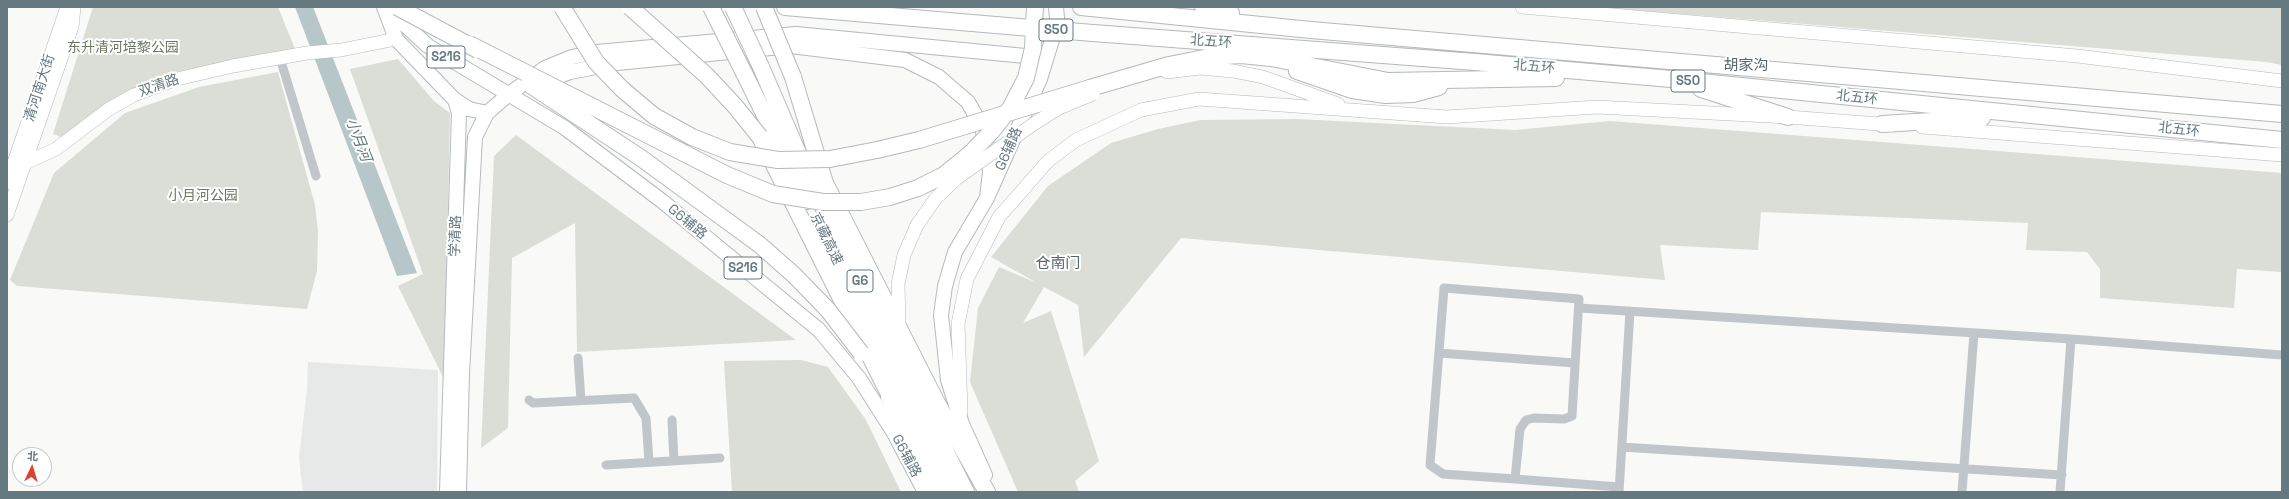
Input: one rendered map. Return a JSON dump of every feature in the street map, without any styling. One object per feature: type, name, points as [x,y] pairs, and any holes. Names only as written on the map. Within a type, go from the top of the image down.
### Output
[{"type":"highway","points":[[397,7],[733,178],[773,194],[823,202],[861,202],[897,195],[918,188],[944,175],[971,153],[992,131],[1011,107],[1026,78],[1033,48],[1035,7]]},
{"type":"highway","points":[[562,7],[596,62],[622,89],[654,116],[692,137],[730,152],[778,160],[830,159],[919,140],[1091,91],[1169,65],[1209,57],[1272,64],[1352,90],[1386,95],[1413,94],[1459,82],[1505,79],[1664,79],[1788,117]]},
{"type":"highway","points":[[630,7],[708,76],[736,106],[760,137],[938,492]]},
{"type":"highway","name":"京藏高速","points":[[711,7],[953,492]]},
{"type":"highway","name":"京藏高速","points":[[733,7],[761,66],[811,183],[966,492]]},
{"type":"highway","points":[[764,7],[793,77],[825,183],[899,325],[937,403],[987,492]]},
{"type":"highway","name":"北五环","points":[[785,7],[1019,28],[1475,62],[1664,79],[2282,140]]},
{"type":"highway","points":[[1204,7],[1311,30]]},
{"type":"highway","name":"北五环","points":[[1088,8],[1311,30],[2282,114]]},
{"type":"highway","points":[[469,44],[641,158],[760,245],[794,275],[828,310],[861,353],[895,406]]},
{"type":"highway","points":[[1882,124],[2031,115]]},
{"type":"main road","points":[[384,7],[396,39],[455,100],[469,109],[487,113]]},
{"type":"main road","name":"G6辅路","points":[[397,7],[404,24],[428,46],[565,128],[662,201],[819,330],[858,378],[894,433],[925,492]]},
{"type":"main road","name":"G6辅路","points":[[992,492],[962,424],[948,380],[941,315],[945,286],[955,252],[987,198],[1040,79],[1057,18],[1056,7]]},
{"type":"main road","name":"学清路","points":[[459,492],[462,456],[462,373],[475,137],[487,113],[508,95],[546,68],[572,57],[597,52],[796,34],[1046,58]]},
{"type":"main road","points":[[508,95],[570,72],[617,63],[791,46],[905,60],[939,77],[968,102],[981,124],[988,149],[990,172],[987,198]]},
{"type":"main road","name":"学清路","points":[[447,492],[460,124],[455,100]]},
{"type":"street","name":"清河南大街","points":[[12,169],[67,7]]},
{"type":"street","name":"清河南大街","points":[[25,164],[72,27],[74,7]]},
{"type":"street","points":[[1522,7],[2077,56],[2282,81]]},
{"type":"street","name":"双清路","points":[[12,169],[56,149],[109,109],[134,94],[177,79],[280,58],[341,50],[396,39]]},
{"type":"street","points":[[280,58],[316,176]]},
{"type":"street","points":[[899,325],[898,284],[904,255],[917,225],[936,198],[957,178],[1035,123],[1091,91],[1169,72],[1200,68],[1232,71],[1263,77],[1355,110]]},
{"type":"street","points":[[962,424],[958,324],[967,279],[999,217],[1048,161],[1076,140],[1141,110],[1199,99],[1447,117],[1597,108],[1788,117],[2282,155]]},
{"type":"street","points":[[7,215],[25,164]]},
{"type":"street","points":[[7,183],[12,169]]},
{"type":"street","points":[[1515,480],[1520,429],[1526,420],[1534,418],[1564,419],[1572,416],[1579,299],[1444,288],[1430,465],[1443,474],[1619,490],[1630,312]]},
{"type":"street","points":[[1579,308],[2070,339],[2282,355]]},
{"type":"street","points":[[1962,492],[1974,333]]},
{"type":"street","points":[[2060,492],[2070,339]]},
{"type":"street","points":[[1439,353],[1575,363]]},
{"type":"street","points":[[578,358],[580,400]]},
{"type":"street","points":[[529,400],[532,403],[634,398],[646,418],[649,462]]},
{"type":"street","points":[[672,420],[674,461]]},
{"type":"street","points":[[1622,447],[2062,475]]},
{"type":"street","points":[[606,465],[720,458]]},
{"type":"shaded area","points":[[308,362],[438,370],[437,492],[303,492],[299,458],[307,388]]},
{"type":"green space","name":"东升清河培黎公园","points":[[93,7],[278,7],[295,49],[169,73],[125,93],[63,138],[53,134]]},
{"type":"green space","points":[[1597,7],[2282,7],[2282,65],[2267,62]]},
{"type":"green space","points":[[398,59],[434,101],[450,113],[444,379],[398,286],[423,274],[350,69]]},
{"type":"green space","name":"小月河公园","points":[[278,72],[315,205],[318,231],[317,271],[307,309],[17,286],[10,280],[54,173],[125,113],[199,87]]},
{"type":"green space","points":[[1296,119],[1515,130],[1610,121],[2282,173],[2282,272],[2237,269],[2234,308],[2100,298],[2100,269],[2087,252],[2026,250],[2028,223],[1761,212],[1758,250],[1660,245],[1665,280],[1181,238],[1084,357],[1078,305],[1044,287],[1023,323],[1051,311],[1099,461],[1075,481],[1079,492],[1018,492],[970,382],[978,308],[999,267],[1037,283],[991,257],[1048,186],[1111,143],[1158,129],[1201,120]]},
{"type":"green space","points":[[516,135],[796,340],[577,352],[575,223],[512,258],[508,428],[481,448],[494,156]]},
{"type":"green space","points":[[801,360],[828,367],[866,420],[901,492],[732,492],[724,361]]},
{"type":"water","name":"小月河","points":[[295,7],[313,7],[417,273],[397,276]]},
{"type":"district","name":"胡家沟","points":[[1746,66]]},
{"type":"district","name":"仓南门","points":[[1058,264]]}]
